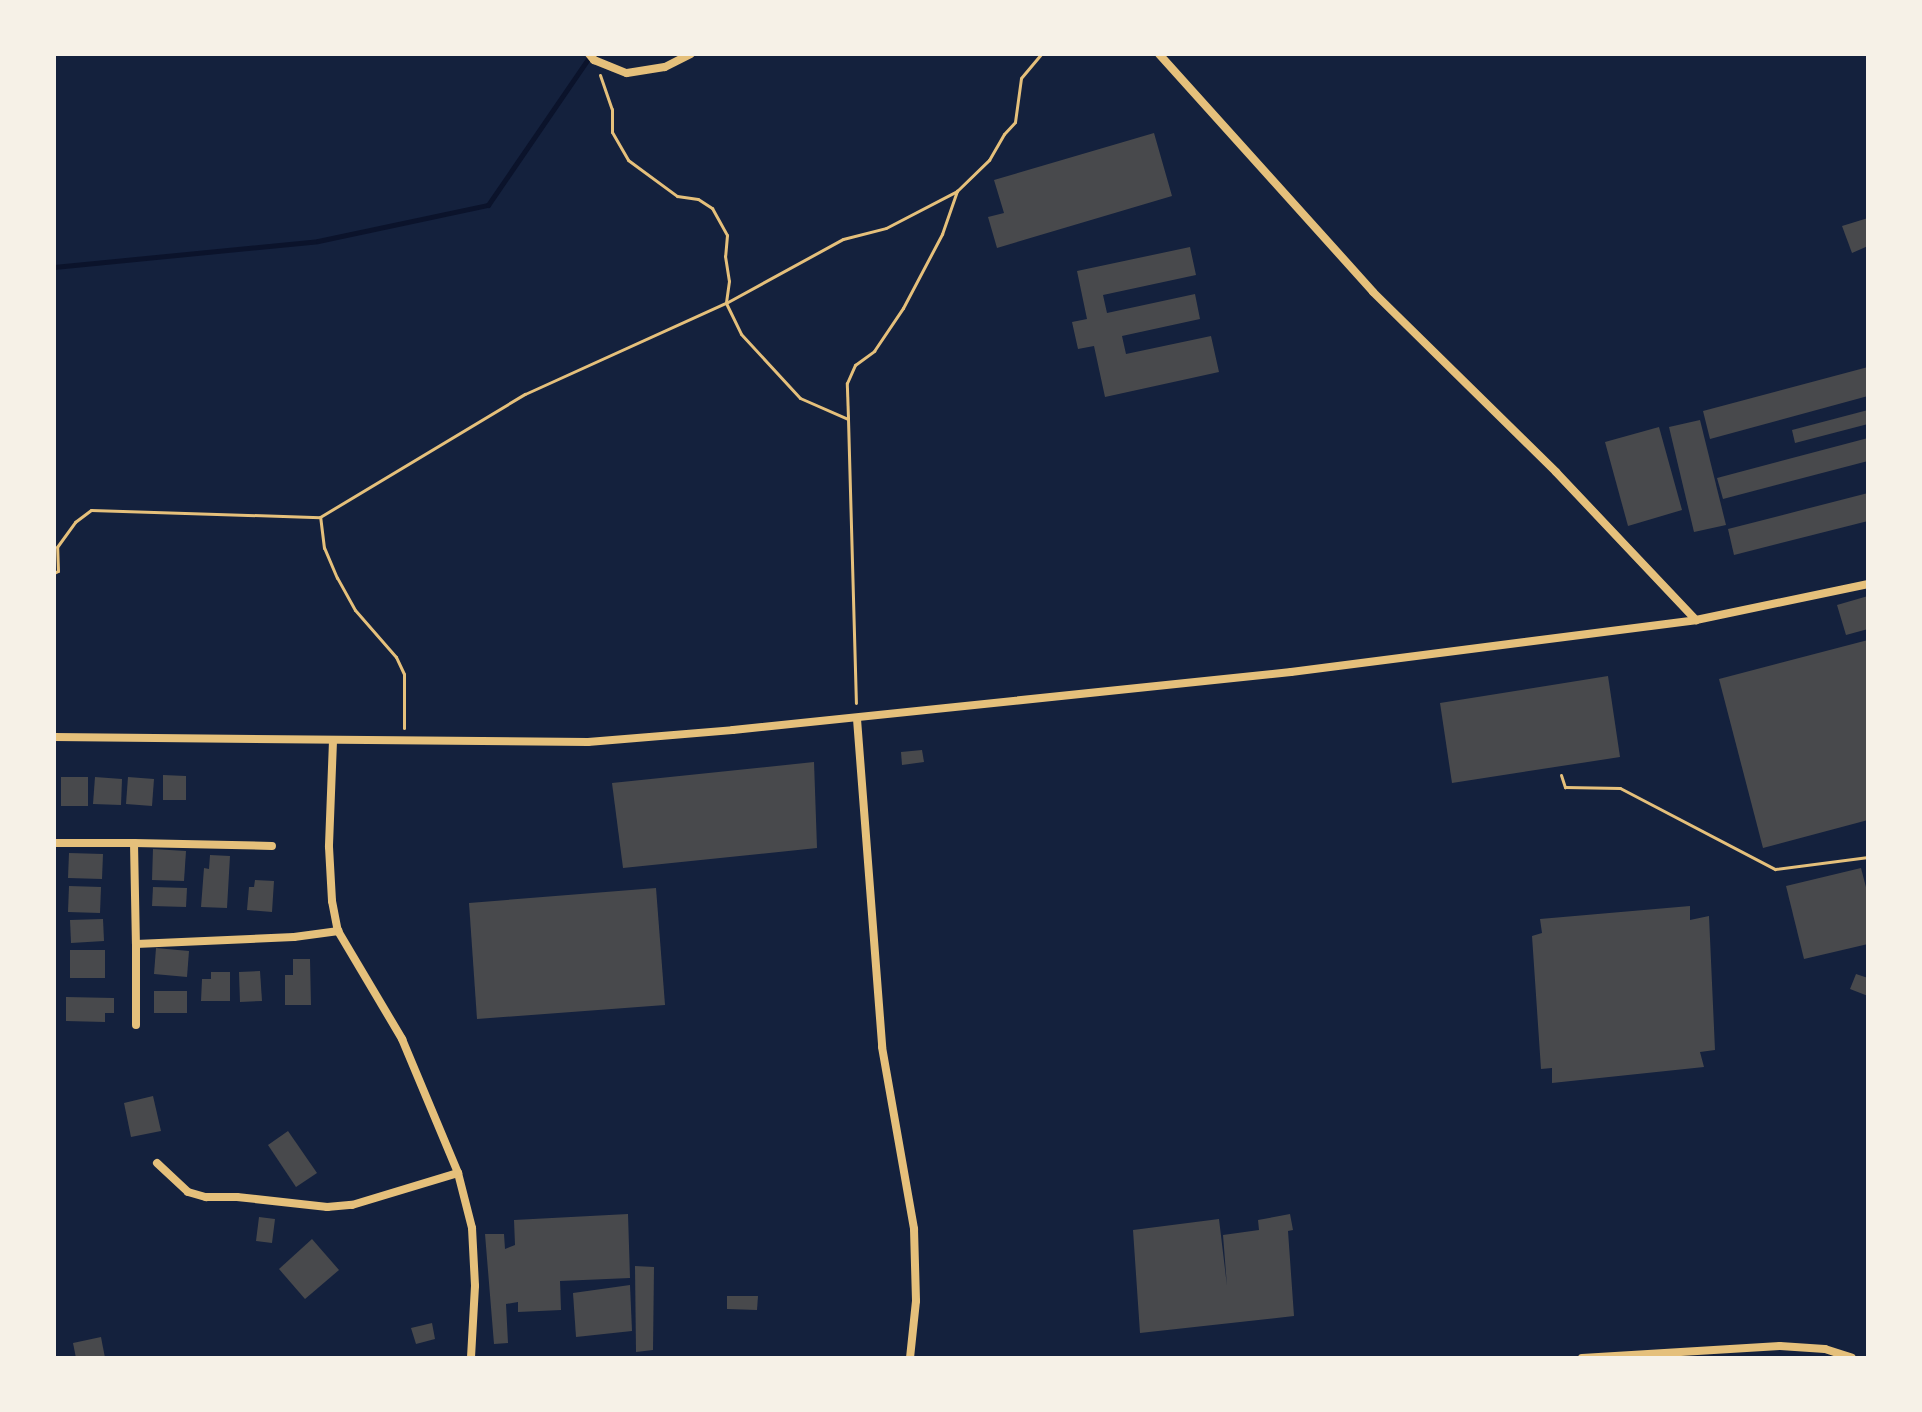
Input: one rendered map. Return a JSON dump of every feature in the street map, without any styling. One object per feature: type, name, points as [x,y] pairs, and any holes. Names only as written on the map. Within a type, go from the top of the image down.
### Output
[{"type":"street","points":[[592,57],[627,73],[665,67],[691,54]]},
{"type":"street","points":[[1159,54],[1373,292],[1556,472],[1696,620]]},
{"type":"street","points":[[54,737],[588,742],[857,719],[1291,672],[1696,620],[1868,584]]},
{"type":"street","points":[[857,719],[882,1047],[914,1229],[916,1301],[910,1358]]},
{"type":"street","points":[[333,741],[329,847],[332,901],[339,931],[402,1039],[458,1173],[472,1228],[475,1286],[471,1358]]},
{"type":"street","points":[[54,843],[272,846]]},
{"type":"street","points":[[134,843],[136,1025]]},
{"type":"street","points":[[136,944],[294,937],[339,931]]},
{"type":"street","points":[[157,1163],[188,1192],[206,1197],[237,1197],[327,1207],[352,1205],[458,1173]]},
{"type":"street","points":[[1582,1358],[1780,1346],[1825,1349],[1852,1358]]},
{"type":"path","points":[[54,573],[58,571],[57,547],[75,522],[91,510],[320,517],[525,394],[726,303],[843,239],[886,228],[957,191],[989,160],[1015,122],[1021,78],[1041,54]]},
{"type":"path","points":[[592,57],[612,109],[612,132],[628,160],[677,196],[698,199],[712,208],[727,235],[725,256],[729,281],[726,303],[741,334],[800,398],[848,419]]},
{"type":"path","points":[[857,719],[847,383],[855,365],[874,351],[903,308],[942,234],[957,191]]},
{"type":"path","points":[[320,517],[324,548],[337,578],[355,610],[396,657],[404,674],[404,742]]},
{"type":"path","points":[[1561,775],[1565,787],[1620,788],[1775,869],[1868,857]]},
{"type":"building","points":[[1154,133],[1172,196],[997,248],[988,217],[1004,213],[994,180]]},
{"type":"building","points":[[1868,218],[1868,246],[1852,253],[1842,226]]},
{"type":"building","points":[[1190,247],[1196,275],[1103,295],[1107,313],[1195,294],[1200,319],[1122,336],[1126,354],[1211,336],[1219,372],[1105,397],[1094,346],[1078,349],[1072,322],[1087,319],[1077,271]]},
{"type":"building","points":[[1868,367],[1868,396],[1710,439],[1703,411]]},
{"type":"building","points":[[1868,410],[1868,424],[1795,443],[1792,430]]},
{"type":"building","points":[[1700,420],[1726,525],[1694,532],[1669,427]]},
{"type":"building","points":[[1659,427],[1682,510],[1628,526],[1605,442]]},
{"type":"building","points":[[1868,438],[1868,461],[1723,499],[1717,478]]},
{"type":"building","points":[[1868,493],[1868,521],[1734,555],[1728,529]]},
{"type":"building","points":[[1868,596],[1868,629],[1846,635],[1837,605]]},
{"type":"building","points":[[1868,640],[1868,820],[1763,848],[1719,679]]},
{"type":"building","points":[[1608,676],[1620,757],[1452,783],[1440,703]]},
{"type":"building","points":[[922,750],[924,762],[902,765],[901,752]]},
{"type":"building","points":[[814,762],[817,848],[623,868],[612,783]]},
{"type":"building","points":[[163,775],[186,776],[186,800],[163,800]]},
{"type":"building","points":[[61,777],[88,777],[88,806],[61,806]]},
{"type":"building","points":[[95,777],[122,779],[121,805],[93,804]]},
{"type":"building","points":[[128,777],[154,779],[152,806],[126,804]]},
{"type":"building","points":[[153,849],[186,851],[184,881],[152,880]]},
{"type":"building","points":[[69,853],[103,854],[102,879],[68,878]]},
{"type":"building","points":[[210,855],[230,856],[227,908],[201,907],[204,868],[209,869]]},
{"type":"building","points":[[1861,868],[1868,895],[1868,944],[1804,959],[1786,886]]},
{"type":"building","points":[[255,880],[274,881],[272,912],[247,910],[249,887],[254,887]]},
{"type":"building","points":[[69,886],[101,887],[100,913],[68,912]]},
{"type":"building","points":[[153,887],[187,888],[186,907],[152,906]]},
{"type":"building","points":[[656,888],[665,1005],[477,1019],[469,903]]},
{"type":"building","points":[[1690,906],[1690,920],[1709,916],[1715,1050],[1700,1052],[1704,1067],[1552,1083],[1552,1068],[1541,1069],[1532,936],[1542,933],[1540,919]]},
{"type":"building","points":[[103,919],[104,941],[71,943],[70,920]]},
{"type":"building","points":[[156,948],[189,951],[187,977],[154,974]]},
{"type":"building","points":[[70,950],[105,950],[105,978],[70,978]]},
{"type":"building","points":[[293,959],[310,959],[311,1005],[285,1005],[285,975],[293,975]]},
{"type":"building","points":[[260,971],[262,1001],[240,1002],[239,972]]},
{"type":"building","points":[[211,972],[230,972],[230,1001],[201,1001],[202,979],[211,979]]},
{"type":"building","points":[[1856,974],[1868,978],[1868,996],[1850,989]]},
{"type":"building","points":[[154,991],[187,991],[187,1013],[154,1013]]},
{"type":"building","points":[[66,997],[114,998],[114,1013],[105,1013],[105,1022],[66,1021]]},
{"type":"building","points":[[153,1096],[161,1131],[131,1137],[124,1103]]},
{"type":"building","points":[[288,1131],[317,1173],[296,1187],[268,1145]]},
{"type":"building","points":[[628,1214],[630,1278],[560,1281],[561,1310],[518,1312],[518,1302],[506,1304],[508,1343],[494,1344],[485,1234],[504,1234],[505,1249],[515,1245],[514,1220]]},
{"type":"building","points":[[1290,1214],[1293,1230],[1288,1231],[1294,1316],[1140,1333],[1133,1230],[1219,1219],[1227,1286],[1223,1235],[1259,1230],[1258,1220]]},
{"type":"building","points":[[259,1217],[275,1219],[272,1243],[256,1241]]},
{"type":"building","points":[[312,1239],[339,1270],[305,1299],[279,1269]]},
{"type":"building","points":[[635,1266],[654,1267],[653,1350],[636,1352]]},
{"type":"building","points":[[630,1285],[632,1331],[576,1337],[573,1293]]},
{"type":"building","points":[[727,1296],[758,1296],[757,1310],[727,1309]]},
{"type":"building","points":[[432,1323],[435,1339],[416,1344],[411,1328]]},
{"type":"building","points":[[101,1337],[105,1358],[76,1358],[73,1343]]},
{"type":"waterway","points":[[54,267],[318,241],[488,205],[590,56]]}]
